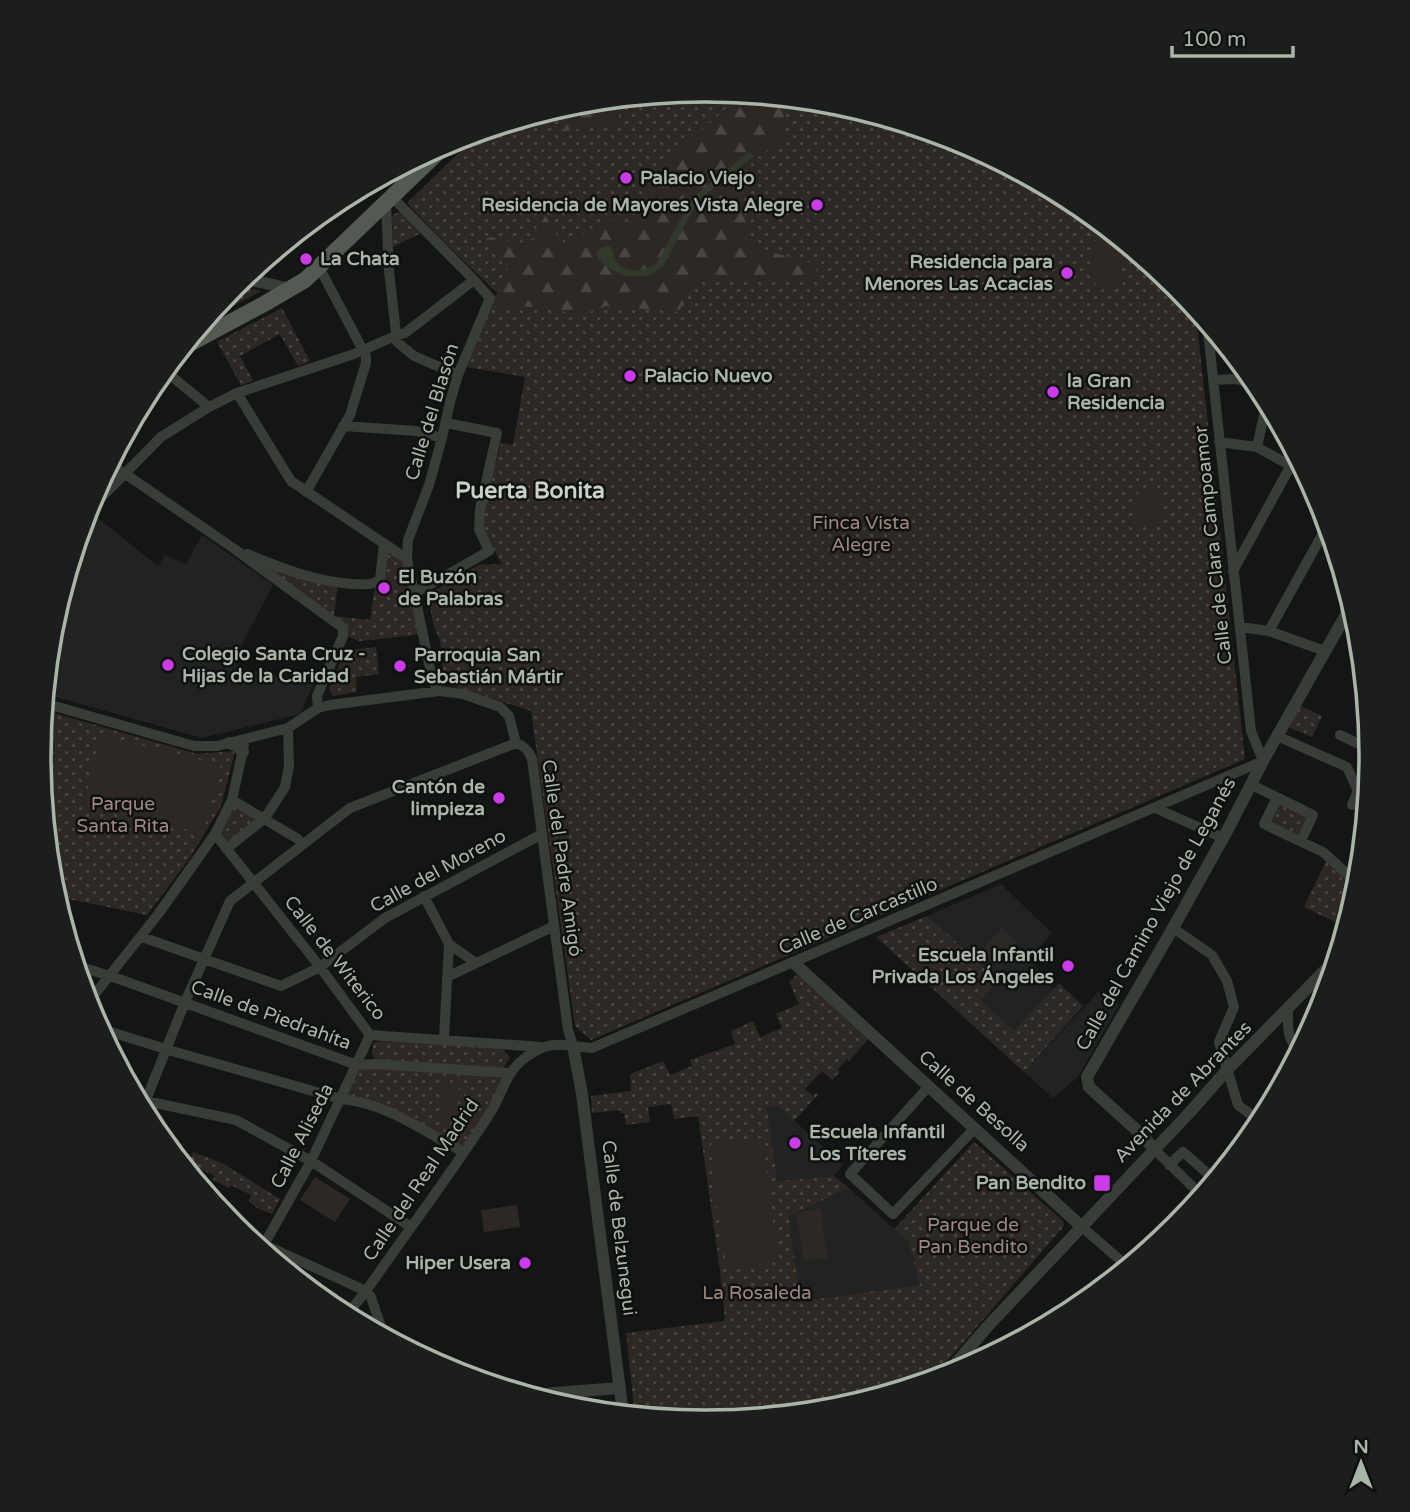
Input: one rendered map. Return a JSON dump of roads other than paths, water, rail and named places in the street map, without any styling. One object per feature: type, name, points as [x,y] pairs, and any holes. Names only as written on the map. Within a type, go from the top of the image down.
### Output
[{"type":"main road","points":[[204,336],[291,289],[319,267],[425,165]]},
{"type":"street","points":[[402,176],[407,182]]},
{"type":"street","points":[[389,200],[389,271],[397,342],[414,356],[458,375]]},
{"type":"street","name":"Calle del Blasón","points":[[389,200],[490,298],[458,375],[429,485],[408,540],[407,559],[433,682],[439,691]]},
{"type":"street","points":[[306,492],[350,415],[366,363],[366,356],[319,267]]},
{"type":"street","points":[[108,490],[161,438],[209,407],[237,393],[363,351],[405,333],[474,280]]},
{"type":"street","points":[[255,281],[291,289]]},
{"type":"street","name":"Calle de Clara Campoamor","points":[[1209,339],[1251,731],[1263,761]]},
{"type":"street","points":[[172,377],[209,407]]},
{"type":"street","points":[[1213,380],[1239,380]]},
{"type":"street","points":[[237,393],[291,481],[407,559]]},
{"type":"street","points":[[1257,447],[1264,416]]},
{"type":"street","points":[[415,593],[489,551],[479,529],[480,509],[497,433],[446,423]]},
{"type":"street","points":[[343,426],[416,430],[442,438]]},
{"type":"street","points":[[1219,442],[1257,447],[1291,466],[1233,571]]},
{"type":"street","points":[[117,469],[343,628],[343,636],[317,695],[318,708]]},
{"type":"street","points":[[1269,631],[1321,536]]},
{"type":"street","points":[[233,548],[310,577],[336,583],[370,584],[377,583],[380,579],[384,544]]},
{"type":"street","name":"Calle del Camino Viejo de Leganés","points":[[1195,1189],[1143,1136],[1089,1087],[1087,1077],[1173,928],[1344,617]]},
{"type":"street","points":[[1240,627],[1269,631],[1325,651]]},
{"type":"street","points":[[53,705],[194,746],[217,746],[288,728],[318,708],[330,705],[439,691]]},
{"type":"street","name":"Calle del Padre Amigó","points":[[439,691],[463,694],[500,707],[509,716],[516,743],[529,751],[568,1030],[573,1046]]},
{"type":"street","points":[[226,849],[265,818],[285,787],[289,766],[288,728]]},
{"type":"street","points":[[1340,734],[1359,744]]},
{"type":"street","points":[[1277,736],[1347,767],[1357,793],[1352,805]]},
{"type":"street","points":[[96,993],[142,936],[215,834],[232,800],[246,737]]},
{"type":"street","points":[[229,743],[243,752]]},
{"type":"street","points":[[147,1097],[203,959],[230,901],[350,808],[516,743]]},
{"type":"street","name":"Calle de Carcastillo","points":[[558,1043],[593,1048],[1263,761]]},
{"type":"street","points":[[1252,785],[1313,814],[1301,841]]},
{"type":"street","points":[[1277,798],[1264,824],[1323,852],[1348,875]]},
{"type":"street","points":[[232,800],[265,818],[302,844]]},
{"type":"street","points":[[1154,808],[1223,838]]},
{"type":"street","name":"Calle de Witerico","points":[[215,834],[370,1035],[544,1047]]},
{"type":"street","name":"Calle del Moreno","points":[[142,936],[281,986],[320,967],[385,918],[542,834]]},
{"type":"street","points":[[424,896],[449,944],[476,963]]},
{"type":"street","points":[[447,977],[554,926]]},
{"type":"street","points":[[1173,928],[1212,955],[1227,981],[1234,1007],[1219,1042],[1238,1105],[1252,1115]]},
{"type":"street","points":[[444,1040],[449,944]]},
{"type":"street","name":"Calle de Besolla","points":[[794,963],[1121,1261]]},
{"type":"street","name":"Calle de Piedrahíta","points":[[86,969],[357,1065],[509,1073]]},
{"type":"street","name":"Avenida de Abrantes","points":[[961,1357],[1227,1070],[1319,981]]},
{"type":"street","points":[[1288,1010],[1288,1035],[1293,1043]]},
{"type":"street","points":[[113,1033],[341,1099],[356,1100],[408,1119],[463,1152]]},
{"type":"street","name":"Calle Aliseda","points":[[266,1241],[311,1161],[370,1035]]},
{"type":"street","name":"Calle del Real Madrid","points":[[353,1307],[491,1112],[509,1073],[524,1059],[544,1047],[558,1043]]},
{"type":"street","name":"Calle de Belzunegui","points":[[573,1046],[582,1094],[622,1405]]},
{"type":"street","points":[[929,1086],[850,1174],[893,1214],[975,1128]]},
{"type":"street","points":[[153,1106],[236,1120],[311,1161],[411,1227]]},
{"type":"street","points":[[1169,1165],[1183,1152],[1208,1174]]},
{"type":"street","points":[[283,1256],[366,1291],[371,1297],[380,1324]]},
{"type":"street","points":[[556,1393],[620,1388]]},
{"type":"place","name":"Palacio Viejo","points":[[626,178]]},
{"type":"place","name":"Residencia de Mayores Vista Alegre","points":[[817,205]]},
{"type":"place","name":"La Chata","points":[[306,259]]},
{"type":"place","name":"Residencia para Menores Las Acacias","points":[[1067,273]]},
{"type":"place","name":"Palacio Nuevo","points":[[630,376]]},
{"type":"place","name":"la Gran Residencia","points":[[1053,392]]},
{"type":"place","name":"El Buzón de Palabras","points":[[384,588]]},
{"type":"place","name":"Colegio Santa Cruz - Hijas de la Caridad","points":[[168,665]]},
{"type":"place","name":"Parroquia San Sebastián Mártir","points":[[400,666]]},
{"type":"place","name":"Cantón de limpieza","points":[[499,798]]},
{"type":"place","name":"Escuela Infantil Privada Los Ángeles","points":[[1068,966]]},
{"type":"place","name":"Escuela Infantil Los Títeres","points":[[795,1143]]},
{"type":"place","name":"Pan Bendito","points":[[1102,1183]]},
{"type":"place","name":"Hiper Usera","points":[[525,1263]]},
{"type":"district","name":"Puerta Bonita","points":[[530,491]]},
{"type":"park label","name":"Finca Vista Alegre","points":[[861,534]]},
{"type":"park label","name":"Parque Santa Rita","points":[[123,815]]},
{"type":"park label","name":"Parque de Pan Bendito","points":[[973,1236]]},
{"type":"park label","name":"La Rosaleda","points":[[757,1293]]}]
